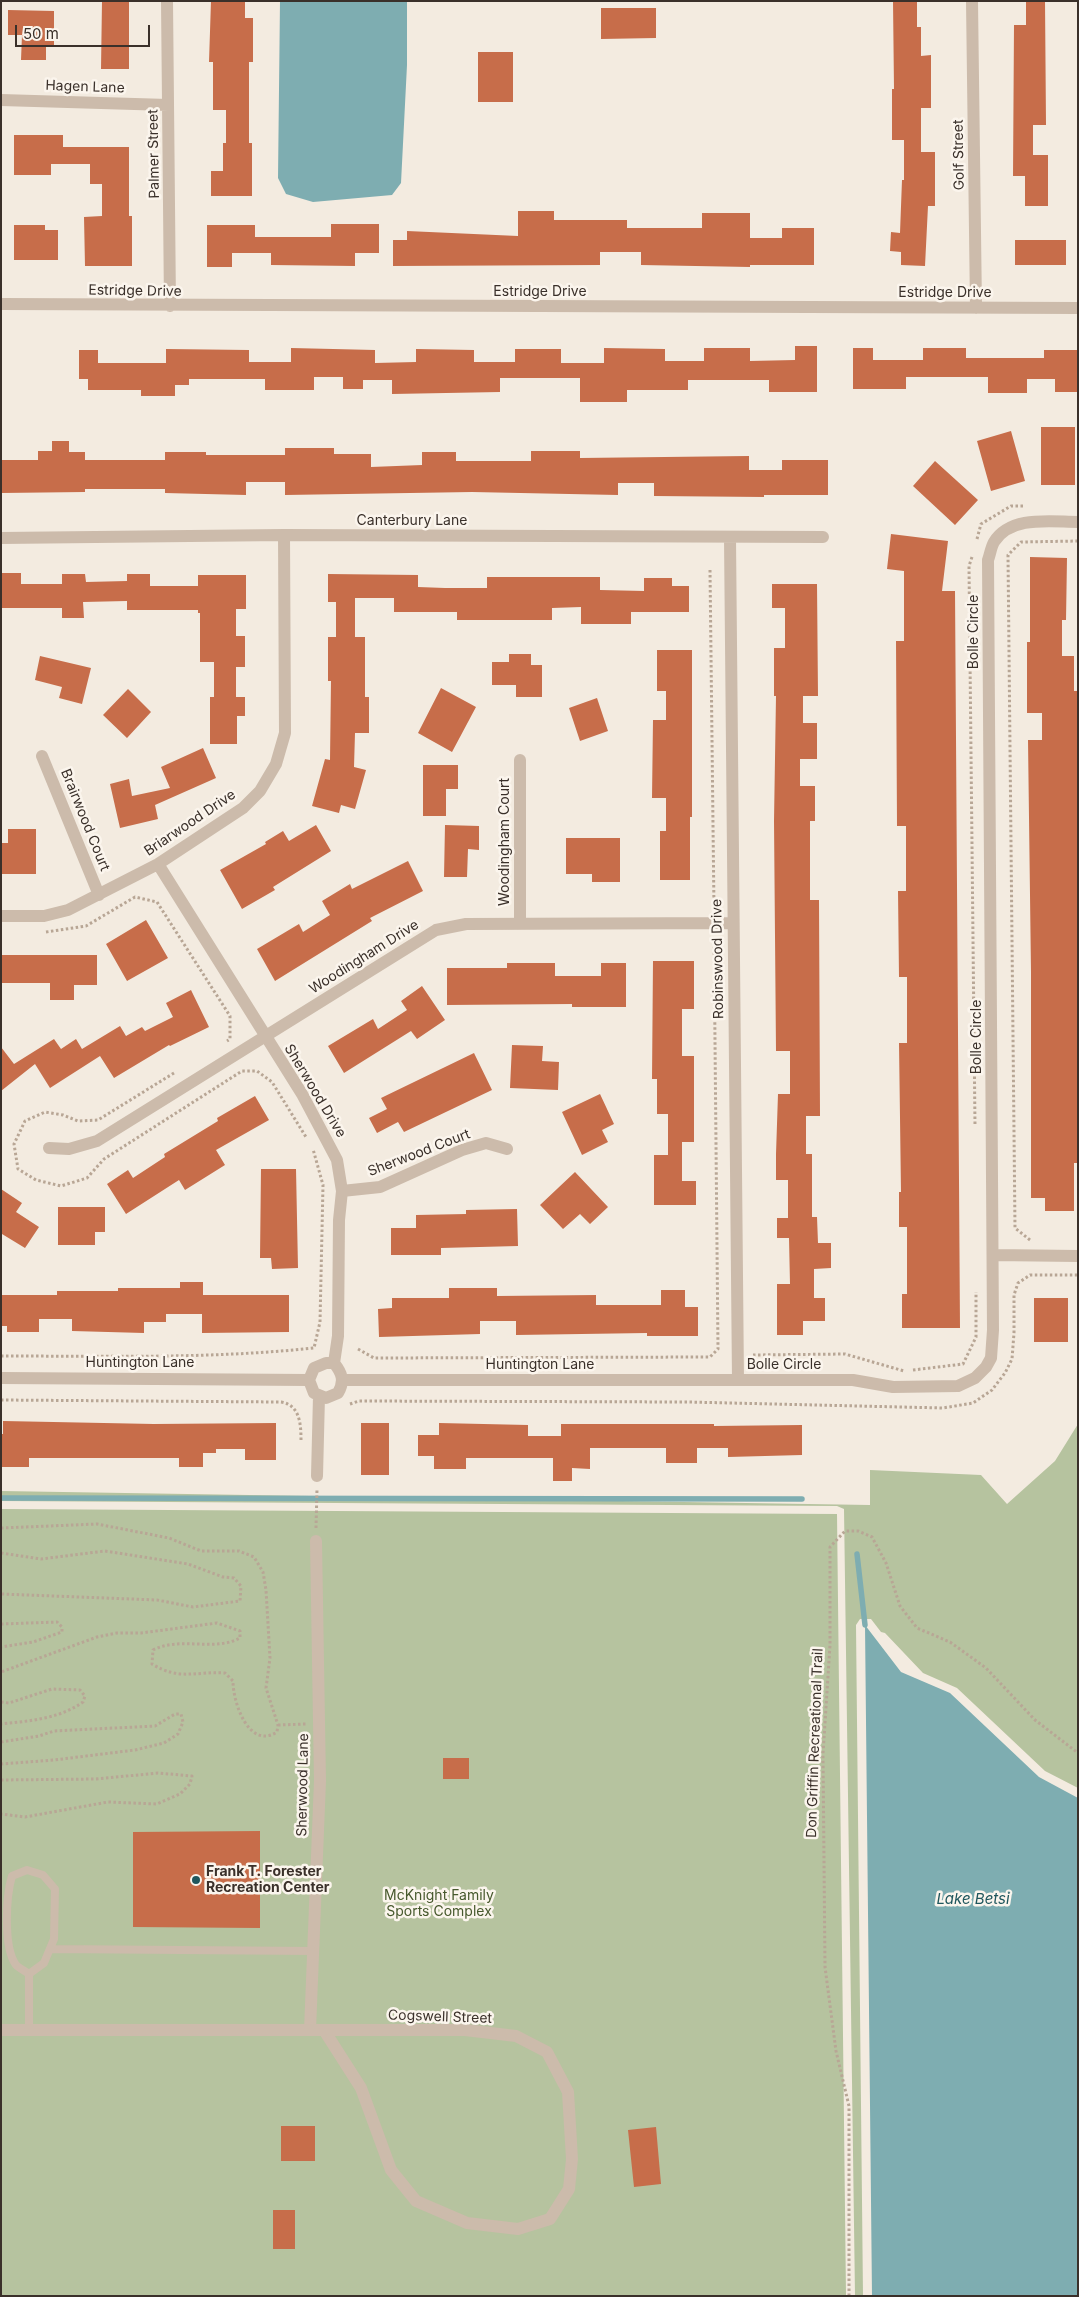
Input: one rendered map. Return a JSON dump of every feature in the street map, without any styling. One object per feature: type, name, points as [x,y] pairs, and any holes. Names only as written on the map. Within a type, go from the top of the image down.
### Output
[{"type":"street","name":"Palmer Street","points":[[167,1],[170,306]]},
{"type":"street","name":"Golf Street","points":[[972,1],[976,308]]},
{"type":"street","name":"Hagen Lane","points":[[1,100],[168,105]]},
{"type":"street","name":"Estridge Drive","points":[[1,304],[1078,308]]},
{"type":"street","name":"Bolle Circle","points":[[738,1380],[853,1380],[893,1387],[958,1386],[975,1378],[986,1367],[991,1358],[993,1255],[988,560],[994,542],[1007,529],[1025,522],[1078,522]]},
{"type":"street","name":"Canterbury Lane","points":[[1,538],[284,535],[823,537]]},
{"type":"street","name":"Briarwood Drive","points":[[1,916],[44,916],[68,910],[158,864],[244,808],[260,791],[276,764],[285,733],[284,535]]},
{"type":"street","name":"Robinswood Drive","points":[[730,538],[738,1380]]},
{"type":"street","name":"Brairwood Court","points":[[42,756],[99,895]]},
{"type":"street","name":"Woodingham Court","points":[[520,760],[520,923]]},
{"type":"street","name":"Sherwood Drive","points":[[158,864],[302,1094],[337,1160],[342,1191],[339,1220],[338,1336],[334,1363]]},
{"type":"street","name":"Woodingham Drive","points":[[49,1148],[69,1149],[96,1141],[436,930],[466,924],[733,923]]},
{"type":"street","name":"Sherwood Court","points":[[342,1191],[380,1186],[462,1150],[486,1143],[507,1149]]},
{"type":"street","points":[[993,1255],[1078,1256]]},
{"type":"street","points":[[334,1363],[342,1374],[343,1380],[338,1392],[326,1398],[319,1396],[310,1387],[309,1380],[314,1368],[320,1364],[334,1363]]},
{"type":"street","name":"Huntington Lane","points":[[1,1378],[309,1380]]},
{"type":"street","name":"Huntington Lane","points":[[343,1380],[738,1380]]},
{"type":"street","points":[[317,1481],[319,1396]]},
{"type":"street","name":"Sherwood Lane","points":[[310,2030],[320,1781],[316,1541]]},
{"type":"street","name":"Cogswell Street","points":[[1,2030],[324,2030],[465,2030],[516,2036],[547,2052],[568,2092],[572,2159],[569,2189],[550,2219],[518,2229],[467,2223],[416,2201],[391,2170],[361,2088],[324,2030]]},
{"type":"lane","points":[[27,1870],[43,1875],[55,1889],[54,1939],[44,1963],[29,1974],[16,1964],[7,1936],[7,1892],[12,1876],[27,1870]]},
{"type":"lane","points":[[51,1948],[313,1952]]},
{"type":"lane","points":[[29,1974],[29,2030]]},
{"type":"path","points":[[1039,1240],[1029,1240],[1015,1228],[1008,555],[1021,542],[1078,541]]},
{"type":"path","points":[[358,1349],[374,1358],[710,1356],[718,1349],[710,570]]},
{"type":"path","points":[[346,1406],[359,1401],[678,1402],[942,1408],[973,1403],[992,1390],[1005,1373],[1012,1359],[1014,1295],[1018,1283],[1030,1275],[1078,1275]]},
{"type":"path","points":[[769,1356],[845,1354],[904,1371],[964,1364],[976,1338],[976,1282]]},
{"type":"path","points":[[1,1356],[194,1356],[258,1354],[314,1348]]},
{"type":"path","points":[[1,1400],[289,1403],[298,1414],[301,1448]]},
{"type":"path","points":[[316,1515],[317,1481]]},
{"type":"path","points":[[1,1528],[97,1524],[169,1538],[201,1551],[239,1551],[254,1557],[263,1572],[266,1590],[270,1658],[266,1688],[278,1724],[277,1732],[269,1738],[258,1736],[248,1728],[233,1692],[233,1681],[225,1673],[181,1675],[161,1670],[152,1664],[153,1650],[159,1647],[187,1643],[232,1643],[240,1638],[240,1631],[217,1623],[97,1637],[1,1672]]},
{"type":"path","name":"Don Griffin Recreational Trail","points":[[850,2296],[850,2106],[836,2051],[825,1967],[822,1754],[830,1645],[830,1547],[845,1531],[858,1531],[872,1537],[886,1562],[900,1606],[917,1628],[950,1642],[986,1668],[1035,1720],[1078,1753]]},
{"type":"path","points":[[1,1553],[41,1559],[105,1551],[142,1556],[188,1564],[223,1577],[234,1578],[241,1586],[240,1601],[193,1607],[157,1600],[1,1594]]},
{"type":"path","points":[[1,1624],[57,1622],[62,1627],[62,1632],[33,1642],[1,1648]]},
{"type":"path","points":[[1,1702],[9,1703],[52,1689],[80,1690],[84,1696],[83,1702],[72,1710],[40,1720],[1,1724]]},
{"type":"path","points":[[1,1742],[39,1736],[54,1731],[156,1726],[175,1714],[181,1714],[183,1722],[178,1734],[164,1742],[135,1750],[54,1760],[1,1764]]},
{"type":"path","points":[[278,1724],[319,1724]]},
{"type":"path","points":[[1,1780],[96,1779],[158,1773],[192,1776],[190,1784],[180,1794],[157,1804],[108,1802],[25,1817],[1,1814]]},
{"type":"green space","points":[[1078,1424],[1078,1788],[1045,1771],[957,1688],[923,1673],[885,1633],[881,1632],[871,1619],[860,1619],[856,1625],[863,2296],[855,2296],[844,1509],[837,1506],[1,1501],[1,1491],[870,1505],[870,1470],[981,1475],[1007,1504],[1055,1461]]},
{"type":"green space","name":"McKnight Family Sports Complex","points":[[1,1509],[837,1514],[846,2296],[1,2296]]},
{"type":"water","points":[[280,1],[407,1],[407,65],[401,183],[392,195],[313,202],[286,194],[278,178]]},
{"type":"water","name":"Lake Betsi","points":[[865,1625],[901,1672],[950,1693],[1039,1777],[1078,1798],[1078,2296],[872,2296]]},
{"type":"building","points":[[102,1],[129,1],[129,69],[101,69]]},
{"type":"building","points":[[211,1],[245,1],[245,18],[253,18],[253,62],[249,62],[249,143],[252,143],[252,196],[211,196],[211,171],[223,171],[223,143],[226,143],[226,110],[213,110],[213,62],[209,62]]},
{"type":"building","points":[[893,1],[917,1],[917,27],[921,27],[921,56],[931,55],[931,108],[921,108],[921,152],[935,152],[935,206],[928,206],[925,266],[901,265],[901,252],[890,251],[891,232],[900,233],[902,180],[904,180],[904,140],[892,140],[892,89],[894,89]]},
{"type":"building","points":[[1026,1],[1045,1],[1046,125],[1033,125],[1033,155],[1048,155],[1048,206],[1025,206],[1025,176],[1013,176],[1014,25],[1026,25]]},
{"type":"building","points":[[601,8],[656,8],[656,38],[601,39]]},
{"type":"building","points":[[8,10],[54,11],[54,46],[46,46],[46,60],[21,60],[22,35],[8,35]]},
{"type":"building","points":[[478,52],[513,52],[513,102],[478,102]]},
{"type":"building","points":[[14,135],[63,135],[63,147],[129,147],[129,216],[132,216],[132,266],[85,266],[84,217],[102,216],[102,184],[90,184],[90,164],[51,164],[51,175],[14,175]]},
{"type":"building","points":[[518,211],[554,211],[554,220],[627,220],[627,228],[702,228],[702,213],[750,213],[750,238],[782,238],[782,228],[814,228],[814,265],[750,265],[750,267],[641,265],[641,252],[600,252],[600,265],[393,266],[393,240],[407,240],[407,231],[518,236]]},
{"type":"building","points":[[331,224],[379,224],[379,253],[355,253],[355,266],[271,265],[271,253],[232,253],[232,267],[207,267],[207,225],[255,225],[255,237],[331,237]]},
{"type":"building","points":[[14,225],[45,225],[45,230],[58,230],[58,260],[14,260]]},
{"type":"building","points":[[1015,240],[1066,240],[1066,265],[1015,265]]},
{"type":"building","points":[[795,346],[817,346],[817,392],[769,392],[769,380],[688,380],[688,390],[627,390],[627,402],[580,402],[580,378],[500,378],[500,392],[392,394],[392,380],[363,380],[363,389],[343,389],[343,377],[314,377],[314,390],[265,390],[265,379],[189,379],[189,385],[175,385],[175,396],[141,396],[141,390],[88,390],[88,379],[79,379],[79,350],[98,350],[98,363],[166,363],[166,349],[249,350],[249,362],[291,362],[291,348],[375,350],[375,363],[416,362],[416,349],[474,350],[474,362],[515,362],[515,349],[561,349],[561,363],[604,363],[604,348],[665,349],[665,361],[704,361],[704,348],[750,348],[750,361],[795,360]]},
{"type":"building","points":[[853,348],[873,348],[873,360],[923,360],[923,348],[966,348],[966,358],[1044,358],[1044,350],[1078,350],[1078,392],[1055,392],[1055,379],[1027,379],[1027,393],[988,393],[988,377],[906,377],[906,389],[853,389]]},
{"type":"building","points":[[1041,427],[1075,427],[1075,485],[1041,485]]},
{"type":"building","points":[[1011,431],[1025,481],[991,491],[977,441]]},
{"type":"building","points":[[52,441],[69,441],[69,452],[85,452],[85,460],[165,460],[165,452],[206,452],[206,455],[285,455],[285,448],[334,448],[334,454],[371,454],[371,467],[422,465],[422,452],[456,452],[456,461],[531,461],[531,451],[580,451],[580,458],[749,456],[749,470],[782,470],[782,460],[828,460],[828,495],[764,495],[764,497],[654,496],[654,483],[618,483],[618,495],[472,492],[285,495],[285,482],[246,482],[246,495],[165,493],[165,489],[85,489],[85,492],[1,493],[1,460],[38,460],[38,451],[52,451]]},
{"type":"building","points":[[935,461],[978,500],[955,525],[913,486]]},
{"type":"building","points":[[891,534],[948,541],[942,591],[955,591],[960,1328],[902,1328],[902,1294],[907,1294],[907,1227],[899,1227],[899,1192],[901,1192],[899,1043],[907,1043],[907,977],[899,977],[898,891],[906,891],[906,826],[897,826],[896,641],[904,641],[904,571],[887,569]]},
{"type":"building","points":[[1030,557],[1067,558],[1066,620],[1062,620],[1062,656],[1074,656],[1074,691],[1078,691],[1078,1163],[1074,1163],[1074,1211],[1045,1211],[1045,1198],[1031,1198],[1028,740],[1042,740],[1042,713],[1027,713],[1027,642],[1030,642]]},
{"type":"building","points":[[1,573],[21,573],[21,584],[62,584],[62,574],[85,574],[86,582],[127,581],[127,574],[150,574],[150,586],[198,586],[198,575],[246,575],[246,609],[236,609],[236,636],[245,636],[245,667],[236,667],[236,697],[245,697],[245,716],[237,716],[237,744],[210,744],[210,697],[214,697],[214,662],[200,662],[200,613],[198,613],[198,610],[127,610],[127,601],[83,602],[84,618],[62,618],[62,608],[1,608]]},
{"type":"building","points":[[328,574],[418,575],[418,587],[445,588],[487,588],[487,577],[600,577],[600,590],[644,591],[644,578],[672,578],[672,586],[689,586],[689,612],[631,612],[631,624],[581,624],[581,607],[552,608],[552,620],[457,620],[457,612],[394,612],[394,598],[355,598],[355,637],[365,637],[365,697],[369,697],[369,733],[355,733],[354,767],[366,770],[355,809],[341,805],[339,813],[312,806],[325,759],[330,760],[331,681],[328,681],[328,637],[336,637],[336,602],[328,602]]},
{"type":"building","points":[[772,584],[817,584],[818,696],[803,696],[803,723],[817,723],[817,759],[800,759],[800,786],[815,786],[815,821],[810,821],[810,900],[819,900],[820,1116],[806,1116],[806,1154],[812,1154],[812,1217],[817,1217],[818,1243],[831,1243],[831,1268],[814,1269],[814,1298],[825,1298],[825,1321],[803,1321],[803,1335],[777,1335],[777,1284],[790,1284],[789,1238],[777,1238],[777,1218],[788,1218],[788,1180],[776,1180],[776,1154],[778,1094],[790,1094],[790,1051],[776,1051],[774,821],[776,696],[774,696],[774,648],[785,648],[785,608],[772,608]]},
{"type":"building","points":[[657,650],[692,650],[690,880],[660,880],[660,831],[666,831],[666,798],[652,798],[653,720],[666,720],[666,691],[657,691]]},
{"type":"building","points":[[509,654],[531,654],[531,665],[542,665],[542,697],[516,697],[516,685],[492,685],[492,662],[509,662]]},
{"type":"building","points":[[40,656],[91,668],[82,704],[59,698],[62,687],[35,680]]},
{"type":"building","points":[[441,688],[476,707],[452,752],[418,733]]},
{"type":"building","points":[[128,689],[151,712],[127,738],[103,715]]},
{"type":"building","points":[[597,698],[608,731],[580,741],[569,708]]},
{"type":"building","points":[[203,748],[216,778],[155,805],[158,819],[120,828],[110,784],[129,779],[132,796],[170,788],[161,767]]},
{"type":"building","points":[[423,765],[458,765],[458,789],[446,789],[446,816],[423,816]]},
{"type":"building","points":[[316,825],[331,851],[273,887],[275,890],[242,909],[220,870],[266,844],[265,842],[283,831],[289,841]]},
{"type":"building","points":[[445,825],[479,826],[479,850],[468,849],[467,877],[444,877]]},
{"type":"building","points":[[8,829],[36,829],[36,874],[1,874],[1,843],[8,843]]},
{"type":"building","points":[[566,838],[620,838],[620,882],[592,882],[592,874],[566,874]]},
{"type":"building","points":[[408,861],[423,891],[370,918],[372,921],[275,981],[257,949],[299,924],[303,932],[330,915],[322,901],[350,884],[352,889]]},
{"type":"building","points":[[146,920],[168,958],[127,981],[106,944]]},
{"type":"building","points":[[1,955],[97,955],[97,985],[74,985],[74,1000],[50,1000],[50,983],[1,983]]},
{"type":"building","points":[[653,961],[694,961],[694,1009],[682,1009],[682,1056],[694,1056],[694,1142],[682,1142],[682,1181],[696,1181],[696,1205],[654,1205],[654,1155],[668,1155],[668,1114],[657,1114],[657,1079],[652,1079]]},
{"type":"building","points":[[507,963],[555,963],[555,976],[601,976],[601,963],[626,963],[626,1007],[572,1007],[572,1004],[447,1005],[447,968],[507,968]]},
{"type":"building","points":[[422,986],[445,1020],[417,1039],[411,1031],[344,1073],[328,1046],[373,1019],[378,1029],[407,1010],[401,1001]]},
{"type":"building","points":[[191,990],[209,1027],[169,1045],[114,1078],[100,1056],[50,1088],[35,1064],[1,1091],[1,1047],[14,1064],[54,1039],[61,1049],[76,1039],[82,1049],[120,1026],[126,1036],[142,1027],[145,1031],[173,1017],[166,1003]]},
{"type":"building","points":[[512,1045],[543,1046],[542,1061],[559,1062],[558,1090],[510,1088]]},
{"type":"building","points":[[474,1053],[492,1090],[404,1132],[398,1122],[377,1133],[369,1118],[387,1109],[381,1098]]},
{"type":"building","points":[[600,1094],[614,1124],[602,1130],[608,1142],[582,1155],[562,1112]]},
{"type":"building","points":[[255,1096],[269,1120],[216,1150],[225,1165],[185,1190],[179,1180],[126,1214],[107,1184],[128,1170],[133,1178],[165,1157],[164,1154],[218,1121],[217,1118]]},
{"type":"building","points":[[261,1169],[296,1169],[298,1268],[272,1269],[271,1258],[260,1258]]},
{"type":"building","points":[[575,1172],[608,1207],[590,1224],[580,1214],[563,1229],[540,1205]]},
{"type":"building","points":[[1,1189],[22,1203],[16,1212],[39,1227],[25,1248],[1,1235]]},
{"type":"building","points":[[58,1207],[105,1207],[105,1232],[95,1232],[95,1245],[58,1245]]},
{"type":"building","points":[[517,1209],[518,1246],[441,1248],[441,1255],[391,1255],[391,1228],[416,1228],[416,1215],[466,1214],[466,1210]]},
{"type":"building","points":[[180,1282],[203,1282],[203,1295],[289,1295],[289,1332],[202,1333],[202,1314],[166,1314],[166,1322],[144,1322],[144,1333],[72,1331],[72,1319],[39,1319],[39,1332],[7,1332],[7,1326],[1,1326],[1,1295],[57,1295],[57,1291],[118,1291],[118,1288],[180,1288]]},
{"type":"building","points":[[449,1288],[497,1288],[497,1296],[596,1295],[596,1305],[661,1305],[661,1290],[685,1290],[685,1307],[698,1307],[698,1336],[647,1336],[647,1333],[516,1335],[516,1321],[480,1321],[480,1334],[379,1337],[378,1309],[392,1308],[392,1298],[449,1298]]},
{"type":"building","points":[[1034,1298],[1068,1298],[1068,1342],[1034,1342]]},
{"type":"building","points":[[3,1421],[154,1424],[276,1423],[276,1460],[245,1460],[245,1449],[216,1449],[216,1453],[203,1453],[203,1467],[179,1467],[179,1458],[29,1458],[29,1467],[2,1467],[1,1434],[3,1434]]},
{"type":"building","points":[[361,1423],[389,1423],[389,1475],[361,1475]]},
{"type":"building","points":[[439,1423],[528,1425],[528,1436],[561,1436],[561,1424],[802,1425],[802,1455],[728,1457],[728,1448],[697,1448],[697,1463],[666,1463],[666,1448],[590,1448],[590,1469],[572,1468],[572,1481],[553,1481],[553,1458],[466,1458],[466,1469],[434,1469],[434,1456],[418,1456],[418,1435],[439,1435]]},
{"type":"building","points":[[443,1758],[469,1758],[469,1779],[443,1779]]},
{"type":"building","name":"Frank T. Forester Recreation Center","points":[[260,1831],[260,1928],[133,1927],[133,1832]]},
{"type":"building","points":[[281,2126],[315,2126],[315,2161],[281,2161]]},
{"type":"building","points":[[656,2127],[661,2184],[634,2187],[628,2130]]},
{"type":"building","points":[[273,2210],[295,2210],[295,2249],[273,2249]]},
{"type":"waterway","points":[[1,1498],[802,1499]]},
{"type":"waterway","points":[[857,1554],[865,1625]]},
{"type":"place","name":"Frank T. Forester Recreation Center","points":[[196,1880]]}]
